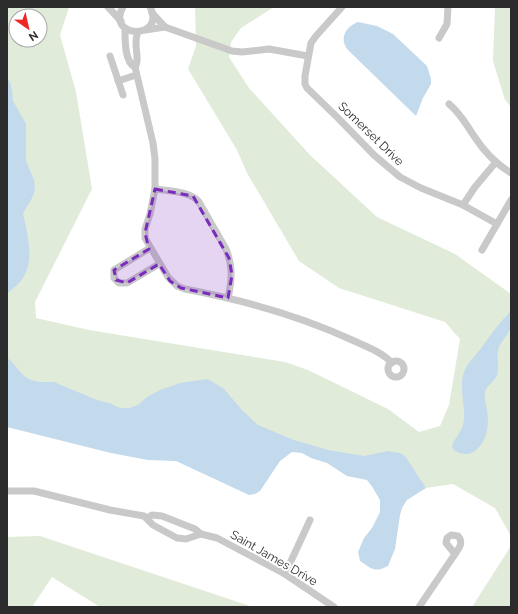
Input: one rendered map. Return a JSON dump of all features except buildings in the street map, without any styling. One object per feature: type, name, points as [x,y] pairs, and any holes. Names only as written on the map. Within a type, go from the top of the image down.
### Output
[{"type":"street","points":[[108,7],[121,21],[125,28],[126,51],[130,64],[135,67]]},
{"type":"street","points":[[121,21],[120,16],[123,7]]},
{"type":"street","name":"Somerset Drive","points":[[342,7],[313,39],[309,47],[304,80],[307,88],[386,167],[411,183],[463,205],[497,224]]},
{"type":"street","points":[[439,38],[448,24],[448,7]]},
{"type":"street","points":[[151,10],[165,27]]},
{"type":"street","points":[[145,30],[151,22],[151,10]]},
{"type":"street","points":[[125,28],[133,32],[138,32],[165,27],[232,51],[242,52],[269,49],[308,56]]},
{"type":"street","points":[[138,32],[135,40],[137,62],[135,67],[136,75],[153,143],[155,159],[155,189],[145,238],[170,281],[181,288],[228,298],[311,322],[369,347],[392,363]]},
{"type":"street","points":[[128,58],[136,55]]},
{"type":"street","points":[[110,56],[123,94]]},
{"type":"street","points":[[118,81],[136,75]]},
{"type":"street","points":[[449,104],[459,112],[474,137],[496,162],[511,173]]},
{"type":"street","points":[[463,205],[475,187],[496,162]]},
{"type":"street","points":[[155,189],[189,195],[199,202],[226,249],[229,258],[232,275],[228,298]]},
{"type":"street","points":[[482,250],[511,200]]},
{"type":"street","points":[[150,248],[114,270],[114,278],[119,283],[127,283],[159,264]]},
{"type":"street","name":"Saint James Drive","points":[[7,491],[34,491],[110,510],[144,516],[153,524],[177,538],[186,539],[201,534]]},
{"type":"street","name":"Saint James Drive","points":[[147,518],[152,515],[162,516],[195,529],[201,534],[217,538],[285,574],[334,607]]},
{"type":"street","points":[[285,574],[310,520]]},
{"type":"street","points":[[419,607],[455,554]]},
{"type":"highlighted area","points":[[155,189],[193,196],[229,258],[232,275],[228,298],[181,288],[170,281],[159,264],[127,283],[116,280],[114,270],[149,249],[145,233]]},
{"type":"green space","points":[[7,7],[69,7],[60,35],[76,92],[92,189],[35,302],[36,318],[89,330],[285,362],[308,370],[388,409],[419,432],[440,426],[449,405],[460,339],[445,322],[339,288],[299,261],[247,173],[237,150],[188,69],[196,46],[195,7],[274,7],[241,28],[231,42],[229,57],[249,88],[310,155],[377,217],[455,254],[511,294],[511,536],[495,508],[453,484],[426,488],[389,473],[286,447],[125,417],[7,404]]},
{"type":"green space","points":[[495,7],[511,7],[511,107],[505,100],[493,61]]},
{"type":"green space","points":[[40,536],[253,607],[100,607],[52,577],[32,607],[7,607],[7,537]]},
{"type":"green space","points":[[511,546],[511,607],[472,607]]},
{"type":"water","points":[[358,22],[377,26],[393,34],[427,66],[431,84],[423,98],[416,116],[345,46],[344,38],[347,30],[353,24]]},
{"type":"water","points":[[7,78],[10,82],[13,101],[26,124],[26,161],[34,180],[35,191],[23,213],[29,246],[29,263],[27,271],[23,278],[7,294]]},
{"type":"water","points":[[511,311],[510,329],[500,344],[498,350],[497,375],[487,387],[485,392],[488,420],[486,435],[484,440],[474,452],[467,454],[459,453],[452,447],[462,428],[464,420],[462,380],[465,369],[499,324]]},
{"type":"water","points":[[7,358],[24,376],[31,380],[39,382],[54,382],[120,408],[129,408],[138,405],[147,397],[160,390],[180,383],[208,379],[224,389],[242,410],[258,425],[294,440],[328,450],[364,456],[388,451],[400,453],[405,456],[426,488],[407,500],[402,508],[395,549],[388,566],[377,570],[360,561],[358,552],[364,538],[372,528],[380,512],[380,500],[367,480],[347,476],[327,463],[311,458],[302,453],[292,452],[280,461],[260,491],[249,495],[176,461],[148,460],[111,453],[7,427]]}]
